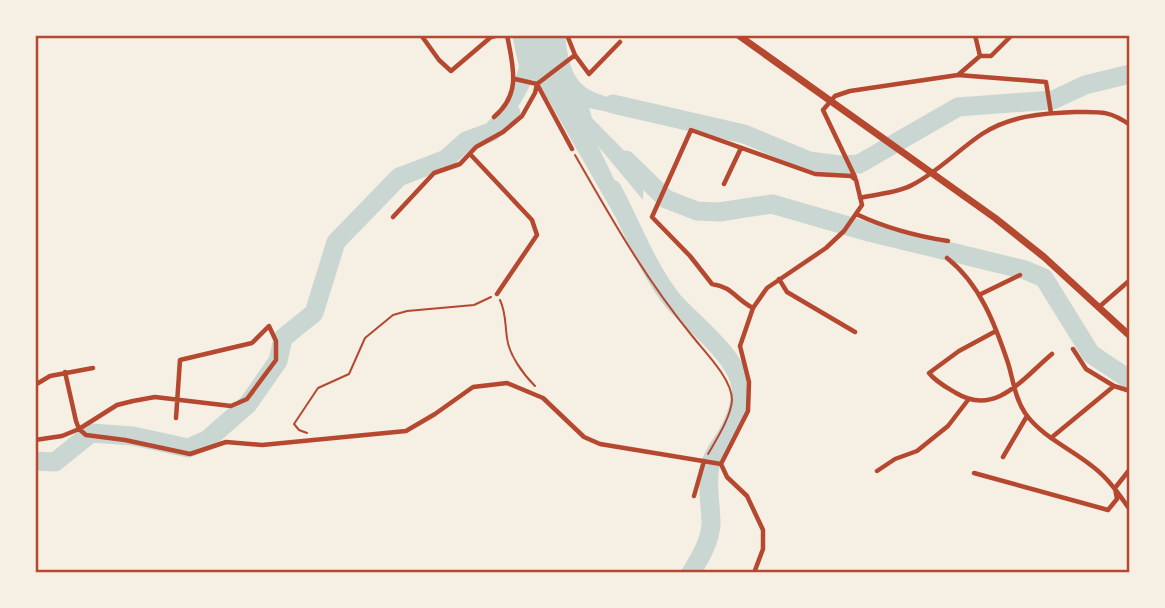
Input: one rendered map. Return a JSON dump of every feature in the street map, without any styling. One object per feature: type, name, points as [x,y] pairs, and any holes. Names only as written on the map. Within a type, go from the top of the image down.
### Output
[{"type":"main road","points":[[741,36],[1015,234],[1130,336]]},
{"type":"street","points":[[421,35],[439,60],[451,71],[490,36],[500,35]]},
{"type":"street","points":[[494,117],[503,110],[511,97],[515,79],[507,35]]},
{"type":"street","points":[[567,35],[575,55],[589,74],[620,42]]},
{"type":"street","points":[[975,35],[980,55]]},
{"type":"street","points":[[980,55],[992,57],[1012,35]]},
{"type":"street","points":[[393,217],[434,173],[460,164],[477,147],[503,132],[522,116],[536,93],[537,85],[575,55]]},
{"type":"street","points":[[958,75],[980,55]]},
{"type":"street","points":[[721,464],[748,411],[749,383],[740,346],[753,308],[767,288],[827,248],[844,231],[862,205],[856,180],[823,110],[829,101],[850,91],[958,75],[1046,82],[1051,113]]},
{"type":"street","points":[[515,79],[537,85],[572,149]]},
{"type":"street","points":[[860,198],[909,187],[932,173],[981,134],[1001,123],[1051,113],[1109,112],[1130,125]]},
{"type":"street","points":[[753,308],[726,286],[712,284],[690,256],[652,217],[691,130],[815,174],[851,176],[856,180]]},
{"type":"street","points":[[724,184],[741,148]]},
{"type":"street","points":[[470,153],[532,220],[537,235],[497,294]]},
{"type":"street","points":[[856,214],[895,230],[948,242]]},
{"type":"street","points":[[947,258],[981,294],[1020,405],[1027,415],[1051,438],[1091,465],[1115,488],[1130,510]]},
{"type":"street","points":[[981,294],[1020,275]]},
{"type":"street","points":[[779,279],[788,292],[855,332]]},
{"type":"street","points":[[1099,307],[1130,280]]},
{"type":"street","points":[[35,440],[62,436],[79,429],[117,405],[155,397],[178,399],[231,406],[247,399],[276,360],[276,341],[269,326],[252,343],[180,360],[178,399],[176,418]]},
{"type":"street","points":[[996,331],[959,351],[929,373],[934,380],[968,400],[1000,398],[1052,354]]},
{"type":"street","points":[[1073,349],[1086,369],[1114,386],[1130,391]]},
{"type":"street","points":[[35,385],[50,376],[93,368]]},
{"type":"street","points":[[65,372],[79,429],[86,435],[190,454],[226,442],[262,445],[406,431],[473,387],[507,383],[543,398],[584,437],[600,444],[721,464]]},
{"type":"street","points":[[1051,438],[1114,386]]},
{"type":"street","points":[[877,471],[895,459],[917,451],[948,426],[968,400]]},
{"type":"street","points":[[1003,457],[1027,415]]},
{"type":"street","points":[[694,496],[704,461]]},
{"type":"street","points":[[721,464],[727,477],[747,496],[763,530],[763,549],[754,573]]},
{"type":"street","points":[[974,473],[1108,509],[1117,499],[1115,488],[1130,469]]},
{"type":"path","points":[[572,149],[624,241],[666,304],[716,365],[728,385],[732,400],[722,432],[704,461]]},
{"type":"path","points":[[311,434],[299,430],[294,424],[318,388],[349,374],[365,338],[376,327],[393,315],[407,311],[474,305],[497,294],[504,307],[507,342],[524,374],[543,398]]},
{"type":"shaded area","points":[[512,35],[565,35],[572,68],[584,86],[593,92],[637,105],[637,118],[589,108],[592,118],[644,171],[643,200],[598,146],[629,210],[615,216],[549,101],[533,79],[517,109],[493,133],[493,123],[505,110],[519,67]]},
{"type":"waterway","points":[[613,104],[744,134],[809,161],[840,165],[859,164],[958,107],[1053,100],[1085,85],[1130,74]]},
{"type":"waterway","points":[[35,461],[55,462],[91,433],[133,436],[188,448],[207,440],[248,404],[278,361],[283,338],[314,313],[336,242],[399,177],[446,159],[466,141],[491,132],[511,113]]},
{"type":"waterway","points":[[626,160],[666,199],[697,211],[719,212],[772,204],[869,232],[1025,270],[1044,278],[1091,354],[1130,380]]},
{"type":"waterway","points":[[612,189],[663,288],[726,356],[740,381],[741,393],[736,414],[710,466],[709,537],[691,573]]}]
